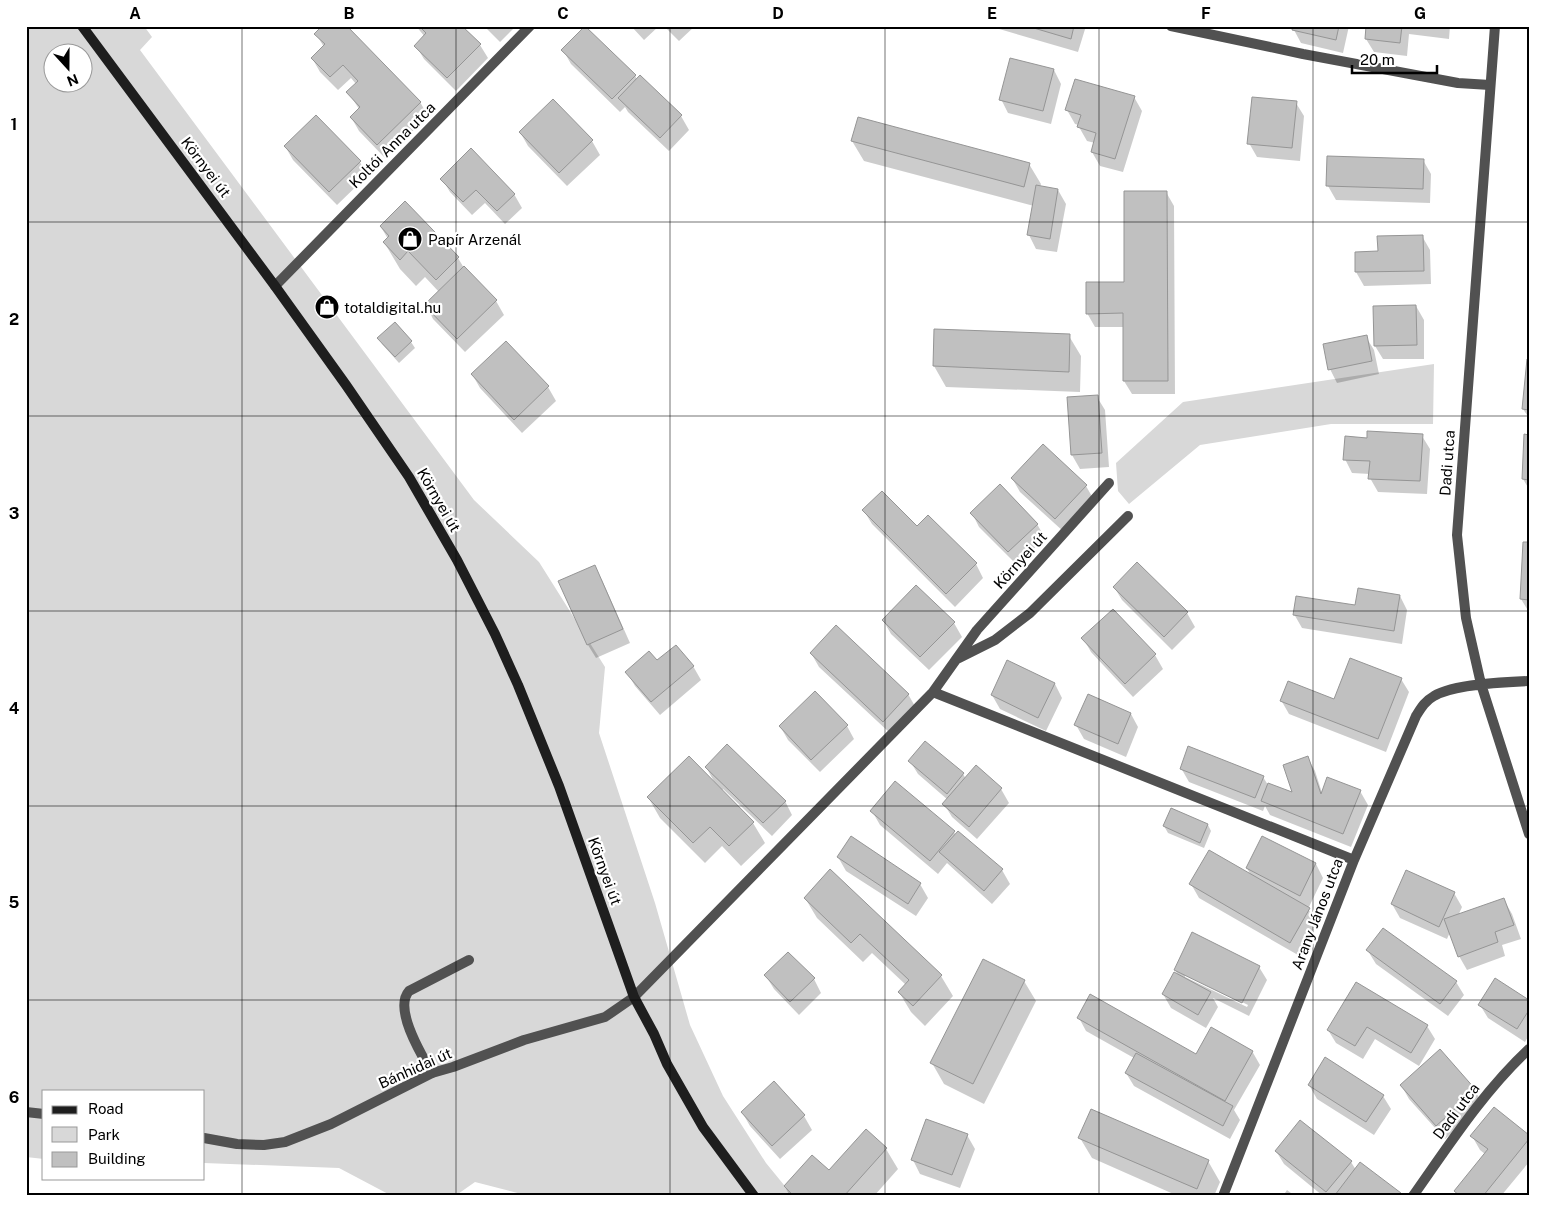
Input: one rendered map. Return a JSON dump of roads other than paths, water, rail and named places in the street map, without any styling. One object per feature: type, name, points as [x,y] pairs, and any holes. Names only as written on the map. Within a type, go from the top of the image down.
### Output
[{"type":"main road","name":"Környei út","points":[[82,26],[346,385],[408,478],[477,597],[518,685],[559,786],[634,997],[654,1034],[667,1064],[704,1128],[754,1196]]},
{"type":"street","name":"Koltói Anna utca","points":[[275,286],[530,26]]},
{"type":"street","points":[[1170,26],[1303,54],[1458,83],[1490,85]]},
{"type":"street","name":"Dadi utca","points":[[1495,26],[1456,535],[1466,618],[1481,684],[1529,834]]},
{"type":"street","name":"Környei út","points":[[634,997],[933,692],[977,630],[1109,484]]},
{"type":"street","name":"Környei út","points":[[956,660],[995,640],[1030,613],[1128,516]]},
{"type":"street","name":"Arany János utca","points":[[1223,1196],[1354,860],[1416,716],[1425,702],[1435,695],[1447,691],[1481,684],[1529,681]]},
{"type":"street","points":[[933,692],[1354,860]]},
{"type":"street","points":[[432,1073],[412,1037],[404,1004],[405,996],[409,991],[469,960]]},
{"type":"street","name":"Bánhidai út","points":[[205,1138],[237,1144],[264,1145],[285,1142],[331,1124],[432,1073],[524,1040],[605,1017],[634,997]]},
{"type":"street","name":"Dadi utca","points":[[1413,1196],[1474,1111],[1508,1068],[1529,1049]]},
{"type":"street","points":[[26,1112],[42,1114]]},
{"type":"place","name":"Papír Arzenál","points":[[410,239]]},
{"type":"place","name":"totaldigital.hu","points":[[327,307]]}]
